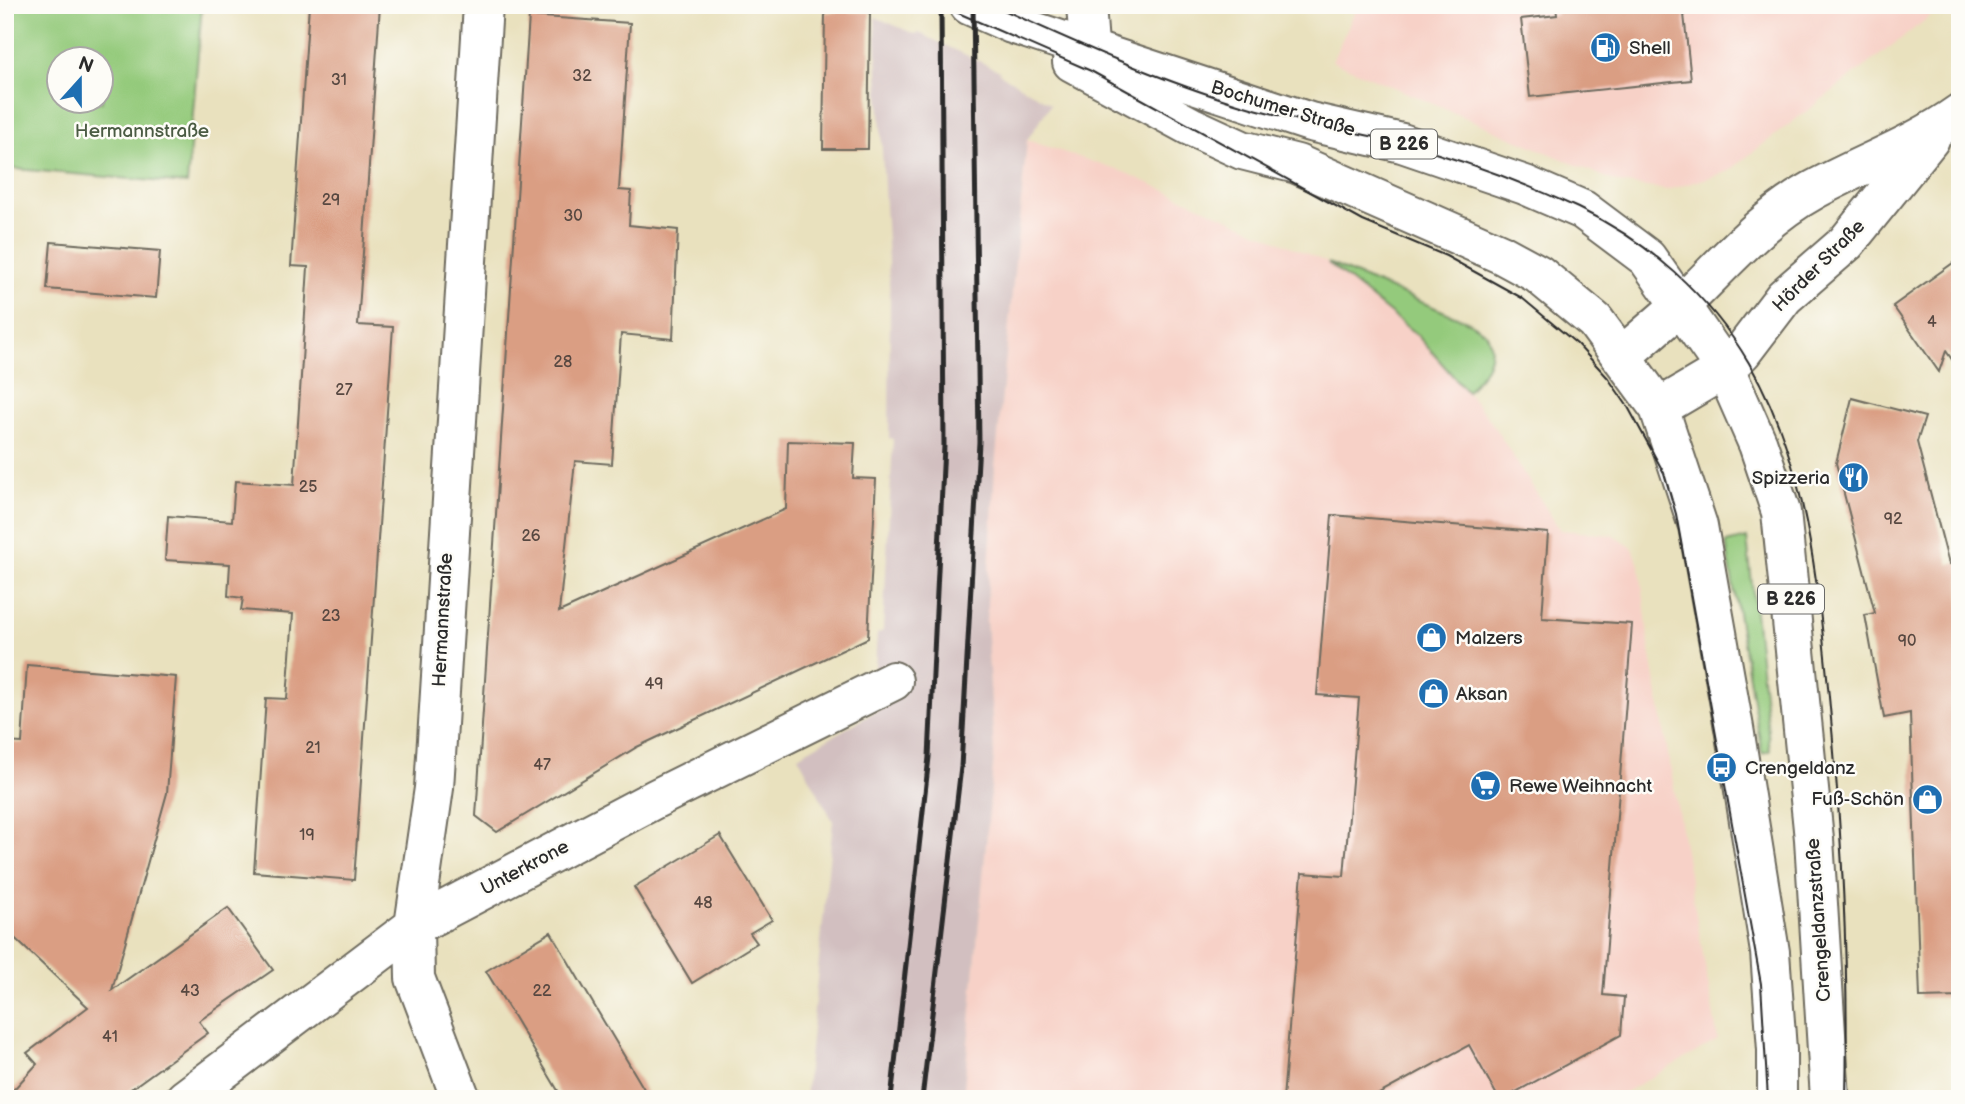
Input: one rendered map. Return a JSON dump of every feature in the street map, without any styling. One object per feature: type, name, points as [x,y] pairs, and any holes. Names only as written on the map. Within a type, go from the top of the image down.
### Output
[{"type":"main road","name":"Hermannstraße","points":[[461,1099],[415,978],[414,926],[433,788],[483,5]]},
{"type":"main road","name":"Bochumer Straße","points":[[969,5],[1012,24],[1044,50],[1091,60],[1310,122],[1425,151],[1555,198],[1583,210],[1647,258],[1682,304]]},
{"type":"main road","points":[[1086,5],[1091,60]]},
{"type":"main road","name":"Bochumer Straße","points":[[1091,60],[1190,126],[1242,150],[1297,163],[1500,254],[1567,296],[1595,321],[1623,355]]},
{"type":"main road","name":"Hörder Straße","points":[[1623,355],[1682,304],[1746,238],[1810,192],[1949,121]]},
{"type":"main road","name":"Hörder Straße","points":[[1725,369],[1784,297],[1846,243],[1949,121]]},
{"type":"main road","name":"Crengeldanzstraße","points":[[1682,304],[1725,369],[1758,444],[1780,512],[1811,812],[1830,1099]]},
{"type":"main road","name":"B 226","points":[[1623,355],[1659,408],[1698,526],[1770,952],[1777,1050],[1777,1099]]},
{"type":"main road","points":[[1659,408],[1725,369]]},
{"type":"main road","name":"Unterkrone","points":[[185,1099],[414,926],[655,799],[892,681]]},
{"type":"shaded area","points":[[1358,5],[1945,5],[1727,172],[1668,190],[1619,183],[1332,61]]},
{"type":"shaded area","points":[[875,17],[915,34],[919,33],[1000,71],[999,73],[1051,104],[1027,140],[995,466],[986,620],[994,754],[963,1099],[805,1099],[833,821],[798,756],[880,709],[875,667],[877,634],[883,631],[893,439],[889,438],[890,300]]},
{"type":"shaded area","points":[[1027,140],[1124,172],[1328,263],[1417,335],[1454,377],[1490,420],[1560,530],[1612,535],[1633,548],[1640,568],[1650,650],[1718,1040],[1613,1099],[963,1099],[994,754],[986,620],[995,466]]},
{"type":"green space","name":"Hermannstraße","points":[[5,5],[202,5],[187,184],[5,168]]},
{"type":"green space","points":[[1328,263],[1469,322],[1487,334],[1490,358],[1467,392],[1417,335]]},
{"type":"green space","points":[[1747,538],[1770,751],[1762,753],[1726,543]]},
{"type":"building","points":[[309,5],[380,5],[358,325],[393,327],[354,880],[254,872],[266,698],[287,699],[293,614],[241,610],[243,598],[228,596],[230,564],[165,560],[168,516],[232,521],[235,481],[294,485],[308,267],[291,266]]},
{"type":"building","name":"Shell","points":[[1556,5],[1683,5],[1691,80],[1530,97],[1521,19],[1557,15]]},
{"type":"building","points":[[825,12],[870,12],[868,149],[823,149]]},
{"type":"building","points":[[529,16],[630,23],[619,190],[631,191],[629,225],[678,230],[673,339],[621,334],[612,464],[575,461],[559,612],[786,509],[788,441],[855,443],[853,478],[876,479],[868,638],[637,747],[497,832],[476,816]]},
{"type":"building","points":[[51,242],[160,251],[156,298],[47,289]]},
{"type":"building","points":[[1960,258],[1960,371],[1946,351],[1939,372],[1893,306]]},
{"type":"building","points":[[1852,398],[1925,417],[1917,442],[1949,564],[1960,562],[1960,997],[1920,998],[1910,713],[1884,718],[1865,615],[1875,613],[1836,463]]},
{"type":"building","name":"Rewe Weihnacht","points":[[1332,515],[1548,533],[1542,618],[1632,624],[1603,995],[1624,997],[1621,1035],[1503,1099],[1499,1099],[1469,1045],[1370,1099],[1283,1099],[1302,873],[1344,876],[1359,698],[1317,695]]},
{"type":"building","points":[[27,665],[176,677],[167,793],[112,990],[228,908],[273,970],[199,1021],[208,1033],[117,1099],[5,1099],[37,1064],[27,1053],[88,1007],[5,929],[5,742],[22,743]]},
{"type":"building","points":[[720,835],[772,920],[750,933],[757,943],[692,983],[634,887]]},
{"type":"building","points":[[551,932],[650,1099],[563,1099],[486,971]]},
{"type":"tram line","points":[[940,5],[1091,71],[1363,221],[1446,256],[1522,298],[1577,344],[1608,378],[1628,407],[1664,473],[1676,514],[1761,984],[1768,1099]]},
{"type":"tram line","points":[[993,5],[1119,61],[1215,97],[1284,117],[1419,148],[1511,179],[1556,198],[1604,221],[1675,272],[1733,338],[1769,401],[1784,441],[1807,525],[1814,568],[1838,797],[1845,948],[1846,1099]]},
{"type":"railway","points":[[891,1099],[929,757],[944,446],[941,5]]},
{"type":"railway","points":[[922,1099],[961,767],[979,442],[973,5]]},
{"type":"place","name":"Shell","points":[[1606,48]]},
{"type":"place","name":"Spizzeria","points":[[1853,478]]},
{"type":"place","name":"Malzers","points":[[1432,638]]},
{"type":"place","name":"Aksan","points":[[1433,694]]},
{"type":"place","name":"Crengeldanz","points":[[1722,768]]},
{"type":"place","name":"Rewe Weihnacht","points":[[1486,786]]},
{"type":"place","name":"Fuß-Schön","points":[[1927,799]]}]
